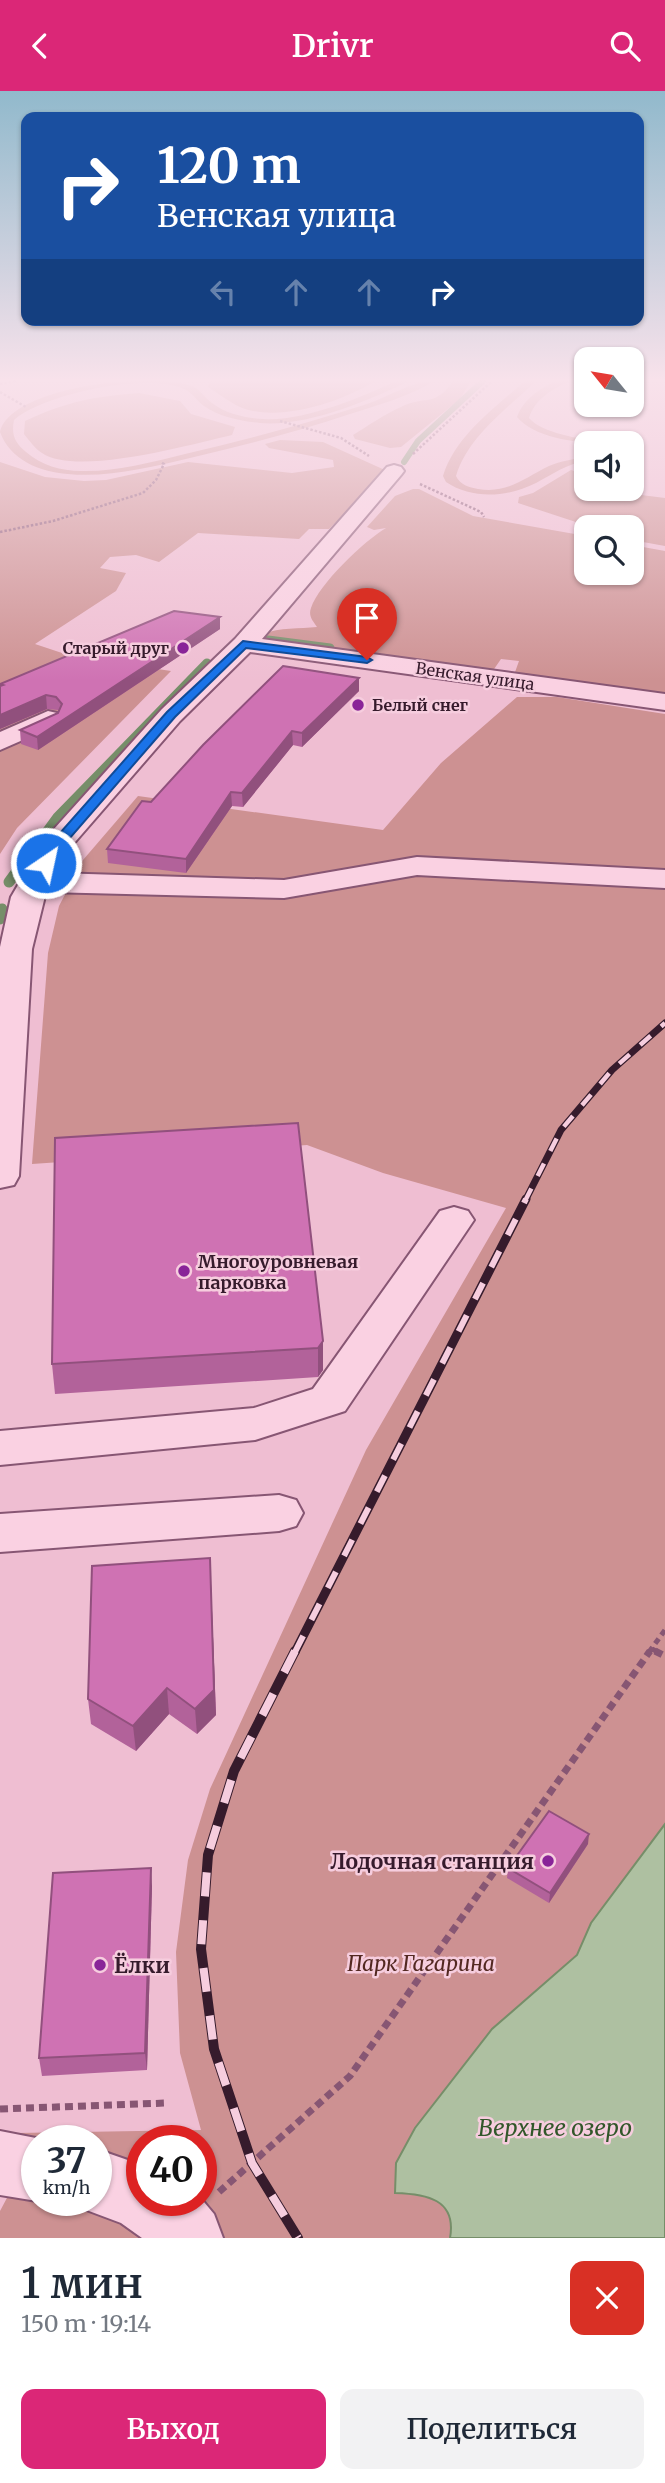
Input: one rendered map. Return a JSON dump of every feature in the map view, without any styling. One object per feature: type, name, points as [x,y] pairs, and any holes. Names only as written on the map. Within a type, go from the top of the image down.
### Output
[{"type":"street","points":[[0,1176],[21,892],[56,845],[171,715],[243,644],[385,481]]},
{"type":"street","name":"Венская улица","points":[[243,644],[509,668],[665,702]]},
{"type":"street","points":[[0,742],[48,719]]},
{"type":"street","points":[[21,892],[284,889],[416,866],[665,879]]},
{"type":"street","points":[[0,1448],[255,1424],[329,1400],[454,1220]]},
{"type":"street","points":[[0,1533],[279,1513]]},
{"type":"street","points":[[0,2163],[21,2166]]},
{"type":"path","points":[[0,532],[53,521],[143,493],[155,481]]},
{"type":"path","points":[[416,481],[481,512],[484,517]]},
{"type":"path","points":[[217,2175],[350,2076],[665,1630]]},
{"type":"path","points":[[652,1649],[665,1656]]},
{"type":"path","points":[[0,2109],[167,2103]]},
{"type":"green space","points":[[0,481],[377,481],[329,529],[309,529],[299,539],[198,533],[159,562],[136,555],[110,557],[100,568],[126,573],[116,591],[35,644],[71,656],[171,671],[17,828],[0,854]]},
{"type":"green space","points":[[446,481],[459,481],[489,490],[520,481],[539,481],[525,488],[491,495],[456,488]]},
{"type":"green space","points":[[553,481],[574,481],[574,501],[644,501],[644,495],[665,498],[665,546],[644,542],[644,515],[574,515],[574,521],[518,503],[519,497],[533,493]]},
{"type":"green space","points":[[419,489],[473,516],[574,534],[574,585],[644,585],[644,547],[665,551],[665,696],[514,675],[519,661],[501,659],[492,672],[268,638],[264,634],[283,629],[317,627],[310,611],[316,598],[332,576],[355,553],[386,528],[374,530],[367,527],[395,496]]},
{"type":"green space","name":"Парк Гагарина","points":[[517,697],[557,697],[665,714],[665,2238],[0,2238],[0,2211],[8,2196],[16,2133],[21,2133],[21,2216],[112,2216],[112,2131],[126,2131],[126,2216],[217,2216],[217,2125],[200,2125],[180,2053],[176,1952],[188,1860],[210,1789],[366,1450],[506,1208],[383,1173],[307,1145],[32,1164],[48,953],[59,906],[83,860],[138,796],[383,830],[441,763]]},
{"type":"water","name":"Верхнее озеро","points":[[665,1824],[665,2238],[450,2238],[449,2215],[437,2201],[418,2195],[395,2193],[396,2163],[415,2128],[492,2029],[577,1955],[591,1923]]},
{"type":"building","points":[[174,611],[220,617],[37,737],[20,730],[58,713],[62,704],[56,697],[46,695],[0,715],[0,686],[3,685],[0,684]]},
{"type":"building","points":[[283,666],[359,678],[302,733],[292,731],[242,793],[231,792],[186,859],[107,849],[142,801],[151,802],[203,745]]},
{"type":"building","name":"Многоуровневая парковка","points":[[298,1123],[323,1341],[318,1348],[52,1364],[55,1138]]},
{"type":"building","points":[[210,1558],[214,1690],[195,1709],[167,1688],[133,1726],[88,1699],[92,1566]]},
{"type":"building","name":"Лодочная станция","points":[[549,1811],[589,1834],[550,1893],[508,1868]]},
{"type":"building","name":"Ёлки","points":[[151,1868],[145,2053],[39,2058],[53,1873]]},
{"type":"waterway","points":[[268,640],[330,648]]},
{"type":"waterway","points":[[30,854],[57,817],[207,663]]},
{"type":"waterway","points":[[9,882],[31,852]]},
{"type":"waterway","points":[[0,919],[2,909]]},
{"type":"railway","points":[[525,1201],[561,1130],[612,1070],[665,1023]]},
{"type":"railway","points":[[295,1652],[526,1199]]},
{"type":"railway","points":[[295,1651],[234,1771],[208,1855],[201,1949],[214,2049],[252,2163],[298,2238]]},
{"type":"place","name":"Старый друг","points":[[183,648]]},
{"type":"place","name":"Белый снег","points":[[358,705]]},
{"type":"place","name":"Многоуровневая парковка","points":[[184,1271]]},
{"type":"place","name":"Лодочная станция","points":[[548,1861]]},
{"type":"place","name":"Ёлки","points":[[100,1965]]},
{"type":"route","points":[[46,863],[56,845],[171,715],[243,644],[367,660]]}]
